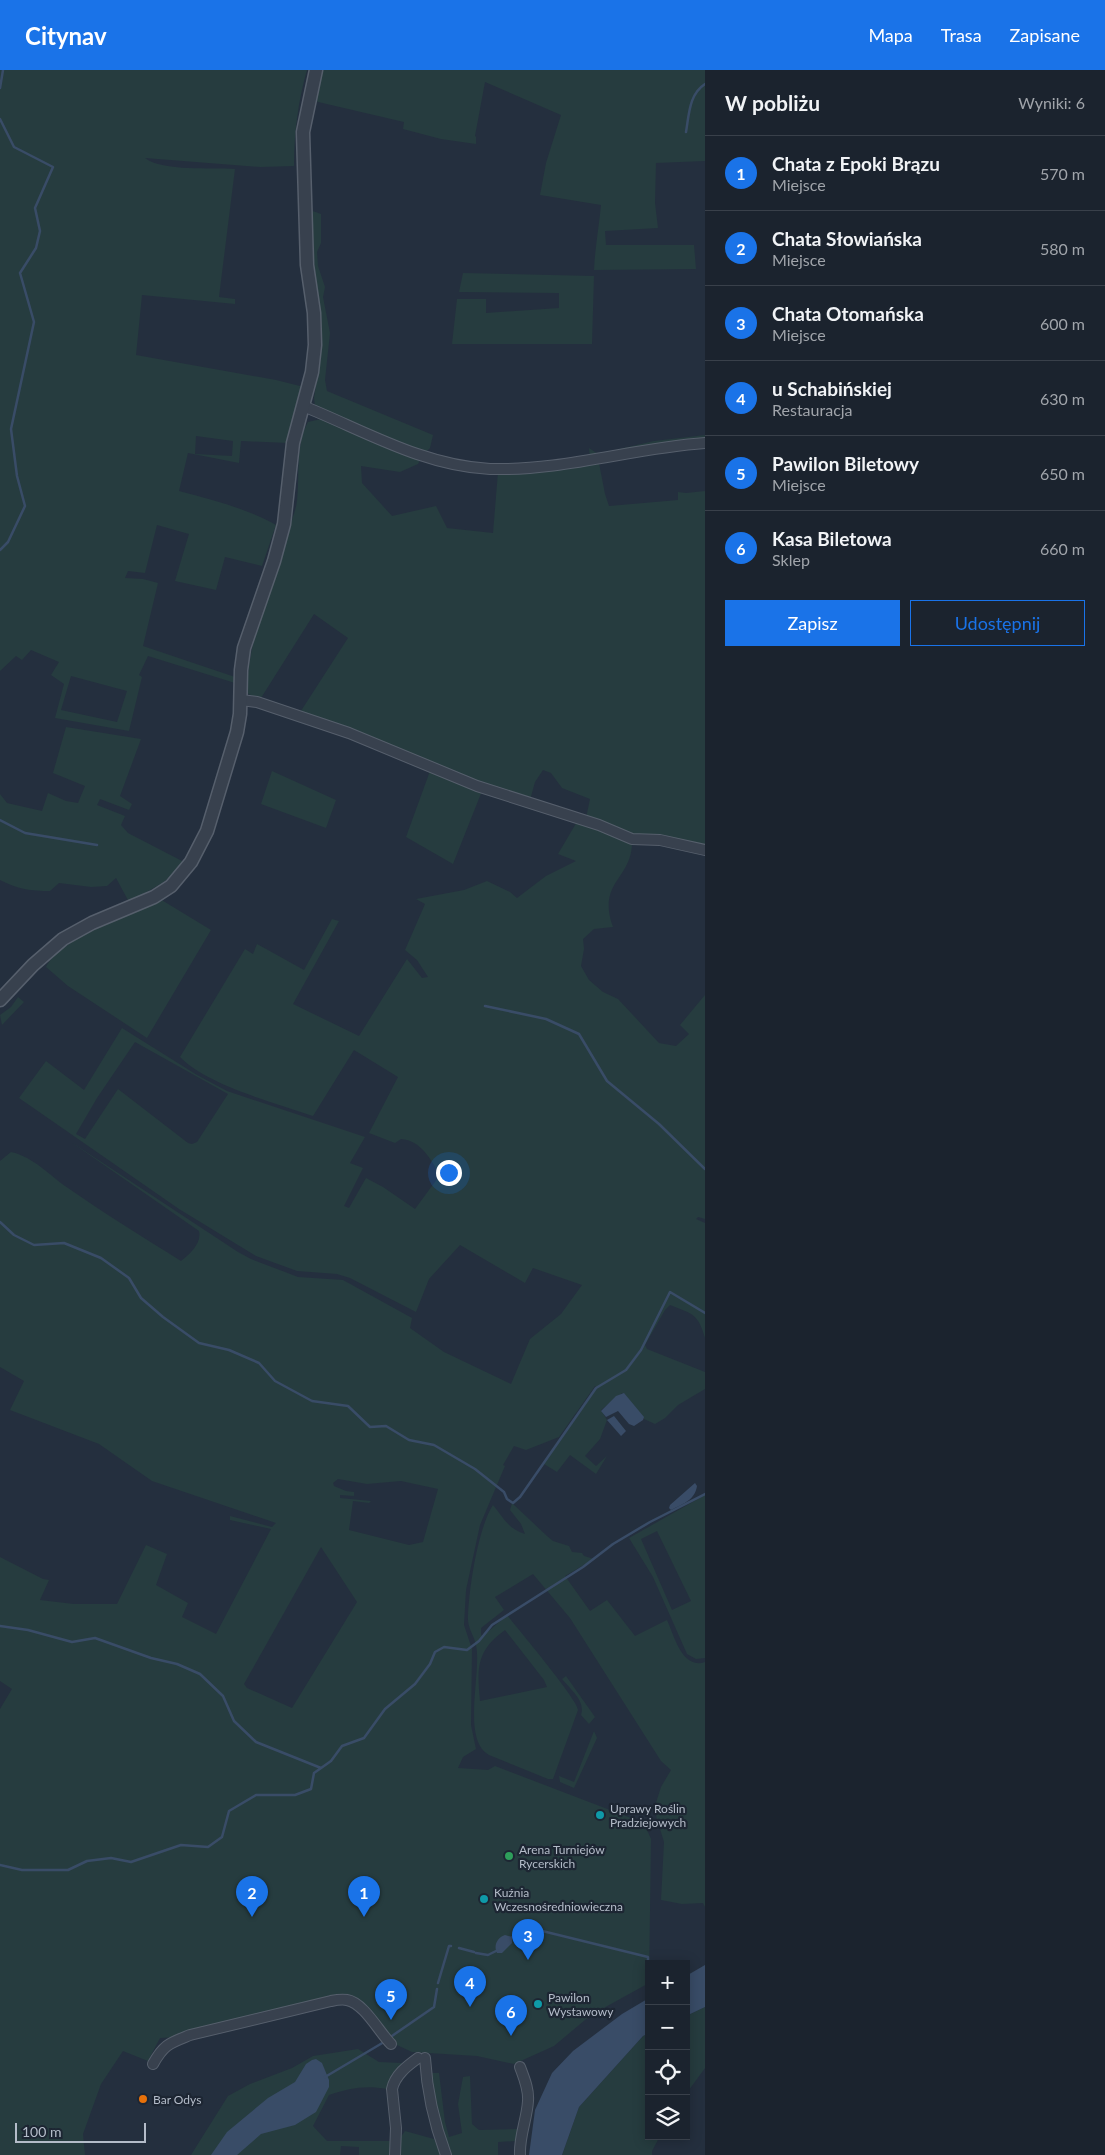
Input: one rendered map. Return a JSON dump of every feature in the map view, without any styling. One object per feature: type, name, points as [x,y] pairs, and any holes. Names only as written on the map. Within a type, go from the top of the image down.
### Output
[{"type":"street","points":[[0,1000],[33,965],[64,939],[92,924],[154,897],[171,886],[189,865],[207,831],[236,732],[241,700],[241,670],[244,648],[274,561],[284,524],[293,443],[312,372],[315,345],[314,313],[307,265],[304,132],[316,70]]},
{"type":"street","points":[[302,406],[432,459],[489,468],[529,468],[575,463],[657,447],[705,443]]},
{"type":"street","points":[[241,700],[256,702],[349,733],[477,786],[598,825],[632,839],[660,840],[705,850]]},
{"type":"street","points":[[154,2064],[162,2048],[171,2042],[190,2035],[331,2001],[346,2000],[354,2002],[389,2042]]},
{"type":"street","points":[[395,2155],[396,2128],[393,2083],[402,2071],[421,2058],[434,2122],[446,2155]]},
{"type":"street","points":[[520,2067],[527,2086],[528,2100],[520,2155]]},
{"type":"green space","points":[[0,70],[307,70],[297,118],[294,166],[260,167],[145,158],[163,165],[175,167],[235,169],[219,297],[235,299],[235,304],[142,295],[136,355],[276,380],[304,387],[289,443],[241,441],[239,463],[188,453],[179,491],[241,509],[276,525],[262,566],[225,557],[216,590],[175,581],[189,534],[157,525],[145,573],[128,571],[125,578],[143,579],[158,583],[143,646],[238,678],[235,683],[148,656],[139,675],[142,677],[129,731],[55,718],[64,684],[51,675],[59,662],[31,650],[22,660],[16,656],[0,671]],"holes":[[[196,436],[233,441],[232,456],[195,454]],[[71,676],[127,691],[117,722],[61,710]]]},
{"type":"green space","points":[[321,70],[705,70],[705,161],[656,163],[655,203],[658,228],[605,231],[606,245],[694,245],[696,269],[594,270],[601,205],[540,195],[546,163],[561,115],[485,82],[475,136],[476,144],[441,139],[403,129],[404,122],[314,101]]},
{"type":"green space","points":[[310,210],[321,214],[321,243],[317,252],[318,266],[325,287],[323,297],[330,333],[325,380],[327,391],[433,435],[430,448],[426,452],[421,452],[315,406],[314,398],[321,353]]},
{"type":"green space","points":[[463,273],[594,276],[592,344],[452,344],[457,299],[486,299],[486,313],[559,308],[559,293],[459,292]]},
{"type":"green space","points":[[321,419],[421,458],[418,464],[400,472],[361,466],[362,483],[392,516],[436,506],[447,528],[493,533],[498,472],[599,463],[609,506],[678,500],[678,492],[705,491],[705,847],[630,836],[586,818],[590,799],[562,788],[551,773],[543,770],[535,782],[530,800],[482,786],[299,714],[348,638],[314,614],[261,698],[256,698],[247,693],[248,671],[257,629],[284,548],[296,504],[301,441],[308,422]]},
{"type":"green space","points":[[705,435],[705,440],[590,458],[589,448],[598,454],[654,441]]},
{"type":"green space","points":[[66,727],[141,739],[120,796],[132,804],[129,810],[100,799],[97,805],[125,816],[121,825],[128,833],[184,862],[164,882],[129,902],[116,878],[107,886],[91,887],[59,883],[50,891],[24,889],[0,880],[0,794],[7,803],[42,811],[48,793],[66,801],[78,803],[85,786],[53,773]]},
{"type":"green space","points":[[272,771],[336,800],[326,828],[261,804]]},
{"type":"green space","points":[[430,771],[482,791],[453,864],[406,837]]},
{"type":"green space","points":[[578,820],[627,840],[632,845],[626,866],[611,891],[609,912],[613,927],[594,929],[583,939],[584,949],[581,966],[589,980],[603,992],[618,999],[659,1043],[676,1046],[689,1034],[680,1025],[705,995],[705,1219],[698,1217],[696,1219],[705,1223],[705,1338],[697,1319],[684,1310],[670,1305],[665,1310],[645,1345],[647,1349],[705,1372],[705,1389],[678,1405],[665,1418],[655,1424],[644,1419],[622,1393],[601,1410],[607,1420],[600,1439],[585,1456],[596,1466],[607,1456],[596,1474],[570,1455],[557,1472],[544,1464],[597,1388],[595,1386],[559,1437],[526,1450],[514,1446],[503,1465],[505,1466],[480,1525],[466,1590],[464,1625],[472,1649],[471,1725],[476,1749],[463,1757],[458,1768],[488,1770],[495,1766],[644,1823],[651,1839],[649,1960],[645,1960],[645,1985],[591,2015],[554,2046],[514,2064],[477,2056],[412,2052],[397,2045],[364,2006],[354,1998],[176,2037],[160,2038],[148,2061],[123,2051],[101,2084],[83,2134],[85,2155],[0,2155],[0,1709],[12,1689],[0,1681],[0,1557],[43,1579],[49,1580],[40,1600],[74,1604],[117,1604],[146,1545],[167,1554],[156,1585],[188,1603],[182,1617],[216,1634],[271,1529],[230,1520],[230,1516],[272,1527],[276,1523],[152,1481],[99,1444],[10,1410],[24,1381],[0,1367],[0,1161],[11,1152],[19,1154],[41,1167],[96,1207],[181,1261],[191,1252],[199,1240],[199,1231],[71,1142],[238,1252],[298,1277],[343,1280],[412,1318],[410,1328],[444,1352],[511,1384],[530,1339],[561,1314],[582,1285],[533,1268],[525,1283],[460,1245],[429,1279],[416,1312],[350,1278],[337,1274],[297,1271],[256,1256],[179,1209],[19,1098],[46,1061],[84,1090],[122,1028],[197,1075],[227,1091],[365,1137],[350,1163],[363,1168],[344,1206],[349,1208],[366,1178],[415,1209],[440,1175],[437,1169],[425,1152],[414,1143],[401,1139],[395,1143],[369,1133],[398,1077],[354,1050],[313,1116],[224,1085],[192,1067],[180,1057],[245,949],[253,954],[257,944],[304,970],[332,919],[339,921],[293,1004],[359,1036],[407,959],[422,978],[428,977],[417,960],[405,950],[425,904],[416,899],[464,890],[487,881],[510,892],[517,898],[546,876],[576,861],[558,854]],"holes":[[[135,1042],[228,1094],[197,1142],[192,1144],[188,1143],[118,1089],[85,1139],[76,1134],[97,1098]],[[338,1479],[367,1484],[401,1481],[438,1489],[423,1542],[409,1545],[349,1530],[353,1501],[369,1503],[371,1501],[340,1498],[340,1495],[354,1496],[354,1492],[334,1486],[333,1483]],[[321,1547],[357,1602],[292,1708],[247,1688],[244,1684]]]},
{"type":"green space","points":[[160,899],[211,930],[147,1038],[68,986],[46,967],[54,956],[81,937]]},
{"type":"green space","points":[[18,997],[24,1002],[2,1025],[0,1015],[11,1007]]},
{"type":"green space","points":[[705,1495],[705,1658],[696,1659],[687,1654],[653,1577],[629,1538]],"holes":[[[657,1531],[691,1601],[672,1610],[641,1539]]]},
{"type":"green space","points":[[512,1503],[553,1541],[569,1546],[572,1552],[582,1553],[584,1556],[594,1559],[565,1576],[590,1611],[607,1600],[635,1636],[667,1620],[680,1650],[685,1656],[690,1661],[697,1663],[705,1662],[705,1907],[703,1903],[682,1904],[661,1900],[664,1842],[654,1809],[661,1787],[671,1770],[661,1761],[570,1618],[533,1574],[495,1597],[504,1610],[481,1628],[481,1635],[483,1636],[507,1615],[558,1679],[578,1710],[553,1779],[548,1779],[489,1755],[481,1747],[476,1735],[474,1721],[477,1657],[476,1645],[468,1620],[470,1590],[483,1528],[493,1505],[510,1526],[525,1534],[521,1524],[510,1510]],"holes":[[[505,1630],[544,1680],[547,1687],[480,1701],[479,1670],[481,1661],[488,1645]]]},
{"type":"green space","points":[[566,1676],[595,1717],[589,1724],[581,1715],[582,1710],[579,1700],[562,1679]]},
{"type":"green space","points":[[594,1731],[597,1738],[574,1788],[560,1782],[559,1776],[574,1782]]},
{"type":"green space","points":[[705,2007],[705,2068],[690,2089],[690,2050],[690,2014]]},
{"type":"green space","points":[[645,2035],[645,2140],[658,2140],[652,2155],[562,2155],[579,2107]]},
{"type":"green space","points":[[358,2049],[379,2062],[402,2063],[387,2089],[358,2088],[329,2095],[313,2126],[327,2141],[398,2141],[405,2131],[434,2139],[442,2155],[359,2155],[359,2147],[341,2146],[340,2155],[191,2155],[228,2096],[250,2084],[292,2068],[313,2056]]},
{"type":"green space","points":[[429,2073],[439,2073],[445,2122],[449,2137],[462,2133],[458,2104],[463,2077],[470,2076],[472,2124],[479,2130],[517,2129],[517,2141],[498,2142],[498,2155],[449,2155],[440,2131]]},
{"type":"water","points":[[624,1393],[644,1417],[643,1420],[634,1426],[629,1424],[618,1411],[606,1417],[601,1411],[616,1396]]},
{"type":"water","points":[[614,1416],[626,1431],[621,1436],[607,1420]]},
{"type":"water","points":[[695,1483],[697,1486],[694,1495],[671,1510],[669,1508],[670,1505]]},
{"type":"water","points":[[505,1935],[512,1937],[512,1943],[502,1953],[497,1953],[497,1942]]},
{"type":"water","points":[[705,1965],[705,2007],[690,2014],[690,2005],[690,1974]]},
{"type":"water","points":[[645,2000],[645,2035],[579,2107],[562,2155],[529,2155],[535,2110],[552,2073],[573,2051],[622,2014]]},
{"type":"water","points":[[316,2059],[322,2063],[329,2080],[329,2087],[316,2112],[295,2125],[261,2134],[237,2155],[211,2155],[227,2132],[268,2098],[295,2082],[306,2064]]},
{"type":"waterway","points":[[0,88],[3,70]]},
{"type":"waterway","points":[[686,132],[693,99],[705,84]]},
{"type":"waterway","points":[[0,119],[14,147],[53,167],[35,208],[40,231],[36,248],[20,273],[34,322],[11,429],[17,476],[25,506],[8,542],[0,550]]},
{"type":"waterway","points":[[0,820],[25,833],[97,845]]},
{"type":"waterway","points":[[485,1006],[546,1019],[579,1034],[607,1081],[659,1124],[705,1169]]},
{"type":"waterway","points":[[0,1222],[14,1235],[34,1245],[64,1243],[101,1258],[129,1278],[141,1298],[163,1317],[199,1343],[229,1350],[259,1363],[275,1381],[312,1401],[348,1406],[370,1427],[386,1426],[409,1440],[434,1445],[475,1469],[504,1492],[507,1499],[513,1503],[520,1497],[596,1388],[626,1370],[641,1350],[670,1292],[705,1313]]},
{"type":"waterway","points":[[0,1865],[22,1870],[68,1870],[87,1861],[111,1858],[131,1862],[181,1845],[208,1847],[222,1837],[229,1811],[256,1795],[295,1795],[311,1789],[314,1773],[331,1761],[342,1746],[364,1738],[385,1709],[415,1684],[430,1664],[435,1652],[444,1647],[467,1650],[479,1641],[492,1625],[583,1567],[613,1544],[650,1522],[705,1494]]},
{"type":"waterway","points":[[0,1626],[28,1630],[72,1642],[95,1638],[151,1658],[177,1664],[200,1674],[223,1696],[234,1721],[256,1742],[321,1768]]},
{"type":"waterway","points":[[526,1927],[648,1957],[648,1960]]},
{"type":"waterway","points":[[511,1938],[520,1932]]},
{"type":"waterway","points":[[438,1983],[449,1946],[451,1946]]},
{"type":"waterway","points":[[459,1948],[474,1952]]},
{"type":"waterway","points":[[476,1953],[488,1955],[498,1950]]},
{"type":"waterway","points":[[389,2038],[434,2007],[437,1989]]},
{"type":"waterway","points":[[325,2077],[384,2042]]},
{"type":"place","name":"Uprawy Roślin Pradziejowych","points":[[600,1815]]},
{"type":"place","name":"Arena Turniejów Rycerskich","points":[[509,1856]]},
{"type":"place","name":"Kuźnia Wczesnośredniowieczna","points":[[484,1899]]},
{"type":"place","name":"Chata Słowiańska","points":[[252,1917]]},
{"type":"place","name":"Chata z Epoki Brązu","points":[[364,1917]]},
{"type":"place","name":"Chata Otomańska","points":[[528,1960]]},
{"type":"place","name":"Pawilon Wystawowy","points":[[538,2004]]},
{"type":"place","name":"u Schabińskiej","points":[[470,2007]]},
{"type":"place","name":"Pawilon Biletowy","points":[[391,2020]]},
{"type":"place","name":"Kasa Biletowa","points":[[511,2036]]},
{"type":"place","name":"Bar Odys","points":[[143,2099]]}]
